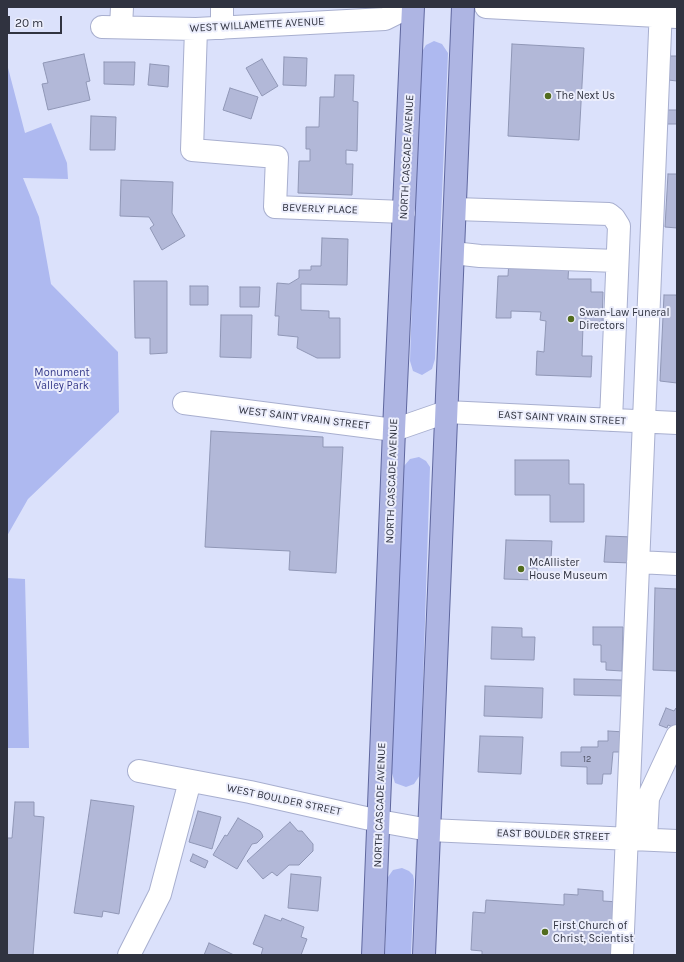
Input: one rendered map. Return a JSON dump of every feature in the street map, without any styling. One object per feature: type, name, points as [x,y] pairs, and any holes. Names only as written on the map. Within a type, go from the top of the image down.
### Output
[{"type":"main road","name":"NORTH CASCADE AVENUE","points":[[373,955],[413,7]]},
{"type":"main road","points":[[424,955],[463,7]]},
{"type":"street","name":"WEST WILLAMETTE AVENUE","points":[[115,20],[196,29],[222,18],[385,19],[409,7]]},
{"type":"street","points":[[486,7],[666,13],[638,562],[636,839],[622,955]]},
{"type":"street","name":"BEVERLY PLACE","points":[[196,29],[192,150],[277,157],[275,207],[404,212]]},
{"type":"street","points":[[455,209],[609,214],[614,218],[619,226],[610,420]]},
{"type":"street","points":[[453,253],[480,256],[617,261]]},
{"type":"street","name":"WEST SAINT VRAIN STREET","points":[[184,403],[394,430],[446,412]]},
{"type":"street","name":"EAST SAINT VRAIN STREET","points":[[446,412],[677,423]]},
{"type":"street","points":[[638,562],[677,564]]},
{"type":"street","points":[[636,839],[648,798],[677,736]]},
{"type":"street","name":"WEST BOULDER STREET","points":[[139,771],[250,792],[379,821],[429,830]]},
{"type":"street","points":[[130,955],[160,894],[190,781]]},
{"type":"street","name":"EAST BOULDER STREET","points":[[429,830],[677,841]]},
{"type":"green space","points":[[434,41],[442,44],[448,53],[435,359],[432,369],[422,375],[413,371],[410,361],[420,55],[426,45]]},
{"type":"green space","name":"Monument Valley Park","points":[[7,64],[25,133],[51,123],[67,163],[68,179],[23,178],[39,217],[51,284],[118,352],[119,412],[28,499],[7,536]]},
{"type":"green space","points":[[419,457],[426,461],[430,467],[420,775],[414,784],[406,787],[395,783],[391,770],[404,466],[410,459]]},
{"type":"green space","points":[[7,578],[25,579],[29,748],[7,748]]},
{"type":"green space","points":[[402,868],[409,871],[413,875],[414,880],[411,955],[385,955],[388,877],[393,870]]},
{"type":"building","points":[[512,44],[584,48],[579,140],[508,136]]},
{"type":"building","points":[[84,54],[90,81],[86,82],[90,100],[48,110],[42,84],[48,83],[43,63]]},
{"type":"building","points":[[669,56],[677,56],[677,81],[668,80]]},
{"type":"building","points":[[284,57],[307,58],[306,86],[283,85]]},
{"type":"building","points":[[262,59],[278,86],[262,96],[246,68]]},
{"type":"building","points":[[104,62],[135,62],[134,85],[104,84]]},
{"type":"building","points":[[150,64],[169,66],[168,87],[148,85]]},
{"type":"building","points":[[335,75],[354,75],[353,101],[358,102],[357,151],[346,150],[346,164],[353,164],[352,195],[298,193],[299,161],[310,161],[310,149],[306,149],[306,127],[319,127],[320,97],[334,97]]},
{"type":"building","points":[[230,88],[258,97],[251,119],[223,110]]},
{"type":"building","points":[[664,110],[677,110],[677,124],[664,124]]},
{"type":"building","points":[[91,116],[116,117],[115,150],[90,150]]},
{"type":"building","points":[[668,174],[677,174],[677,228],[665,227]]},
{"type":"building","points":[[121,180],[173,182],[172,213],[185,236],[162,250],[150,228],[154,225],[149,217],[120,216]]},
{"type":"building","points":[[322,238],[348,239],[347,285],[301,284],[301,310],[329,311],[329,318],[340,318],[340,358],[317,358],[297,348],[298,337],[278,335],[279,316],[275,316],[277,283],[289,284],[299,278],[299,270],[311,270],[311,266],[321,266]]},
{"type":"building","name":"Swan-Law Funeral Directors","points":[[509,260],[569,263],[568,279],[591,279],[591,292],[603,292],[602,327],[583,326],[582,356],[592,356],[591,377],[536,375],[537,351],[544,352],[546,321],[540,320],[541,312],[511,311],[511,318],[496,318],[498,276],[508,276]]},
{"type":"building","points":[[134,281],[167,281],[167,353],[150,354],[150,338],[135,338]]},
{"type":"building","points":[[190,286],[208,286],[208,305],[190,305]]},
{"type":"building","points":[[240,287],[260,287],[259,307],[240,307]]},
{"type":"building","points":[[664,295],[676,295],[677,297],[677,383],[660,381]]},
{"type":"building","points":[[221,315],[252,315],[251,358],[220,357]]},
{"type":"building","points":[[211,431],[323,437],[323,447],[343,447],[336,573],[289,570],[290,551],[205,547]]},
{"type":"building","points":[[515,460],[569,460],[569,484],[584,484],[584,522],[550,522],[550,495],[515,495]]},
{"type":"building","points":[[606,536],[633,537],[631,563],[604,562]]},
{"type":"building","name":"McAllister House Museum","points":[[506,540],[552,541],[551,559],[537,559],[537,580],[504,579]]},
{"type":"building","points":[[655,588],[677,589],[677,671],[653,670]]},
{"type":"building","points":[[492,627],[522,628],[522,637],[535,637],[534,660],[491,659]]},
{"type":"building","points":[[593,627],[623,627],[622,671],[606,670],[606,662],[601,662],[601,645],[593,645]]},
{"type":"building","points":[[574,679],[623,680],[623,696],[574,695]]},
{"type":"building","points":[[485,686],[543,688],[542,718],[484,716]]},
{"type":"building","points":[[666,708],[674,711],[677,708],[677,729],[668,725],[667,728],[659,725]]},
{"type":"building","points":[[608,731],[625,732],[624,752],[613,752],[611,774],[603,774],[602,784],[587,784],[587,767],[561,766],[561,752],[581,752],[581,747],[598,747],[598,741],[608,741]]},
{"type":"building","points":[[480,736],[523,737],[521,774],[478,772]]},
{"type":"building","points":[[91,800],[134,806],[119,914],[103,911],[102,917],[74,913]]},
{"type":"building","points":[[15,802],[34,802],[34,816],[44,817],[33,955],[7,955],[7,838],[12,838]]},
{"type":"building","points":[[198,811],[221,817],[212,849],[189,842]]},
{"type":"building","points":[[238,818],[260,831],[263,837],[257,843],[252,844],[237,869],[213,855],[225,835],[227,836]]},
{"type":"building","points":[[290,822],[298,831],[302,831],[313,844],[313,851],[299,865],[289,865],[277,876],[272,872],[263,879],[247,861]]},
{"type":"building","points":[[193,854],[208,861],[205,868],[190,861]]},
{"type":"building","points":[[291,874],[321,877],[318,911],[288,908]]},
{"type":"building","name":"First Church of Christ, Scientist","points":[[578,889],[603,891],[603,901],[619,902],[616,955],[482,955],[482,951],[471,950],[473,912],[485,913],[486,900],[564,905],[564,894],[578,895]]},
{"type":"building","points":[[265,915],[281,921],[282,918],[304,927],[301,937],[307,939],[301,955],[261,955],[263,948],[253,944]]},
{"type":"building","points":[[209,943],[234,955],[204,955]]},
{"type":"place","name":"The Next Us","points":[[548,96]]},
{"type":"place","name":"Swan-Law Funeral Directors","points":[[571,319]]},
{"type":"place","name":"McAllister House Museum","points":[[521,569]]},
{"type":"place","name":"First Church of Christ, Scientist","points":[[545,932]]}]
